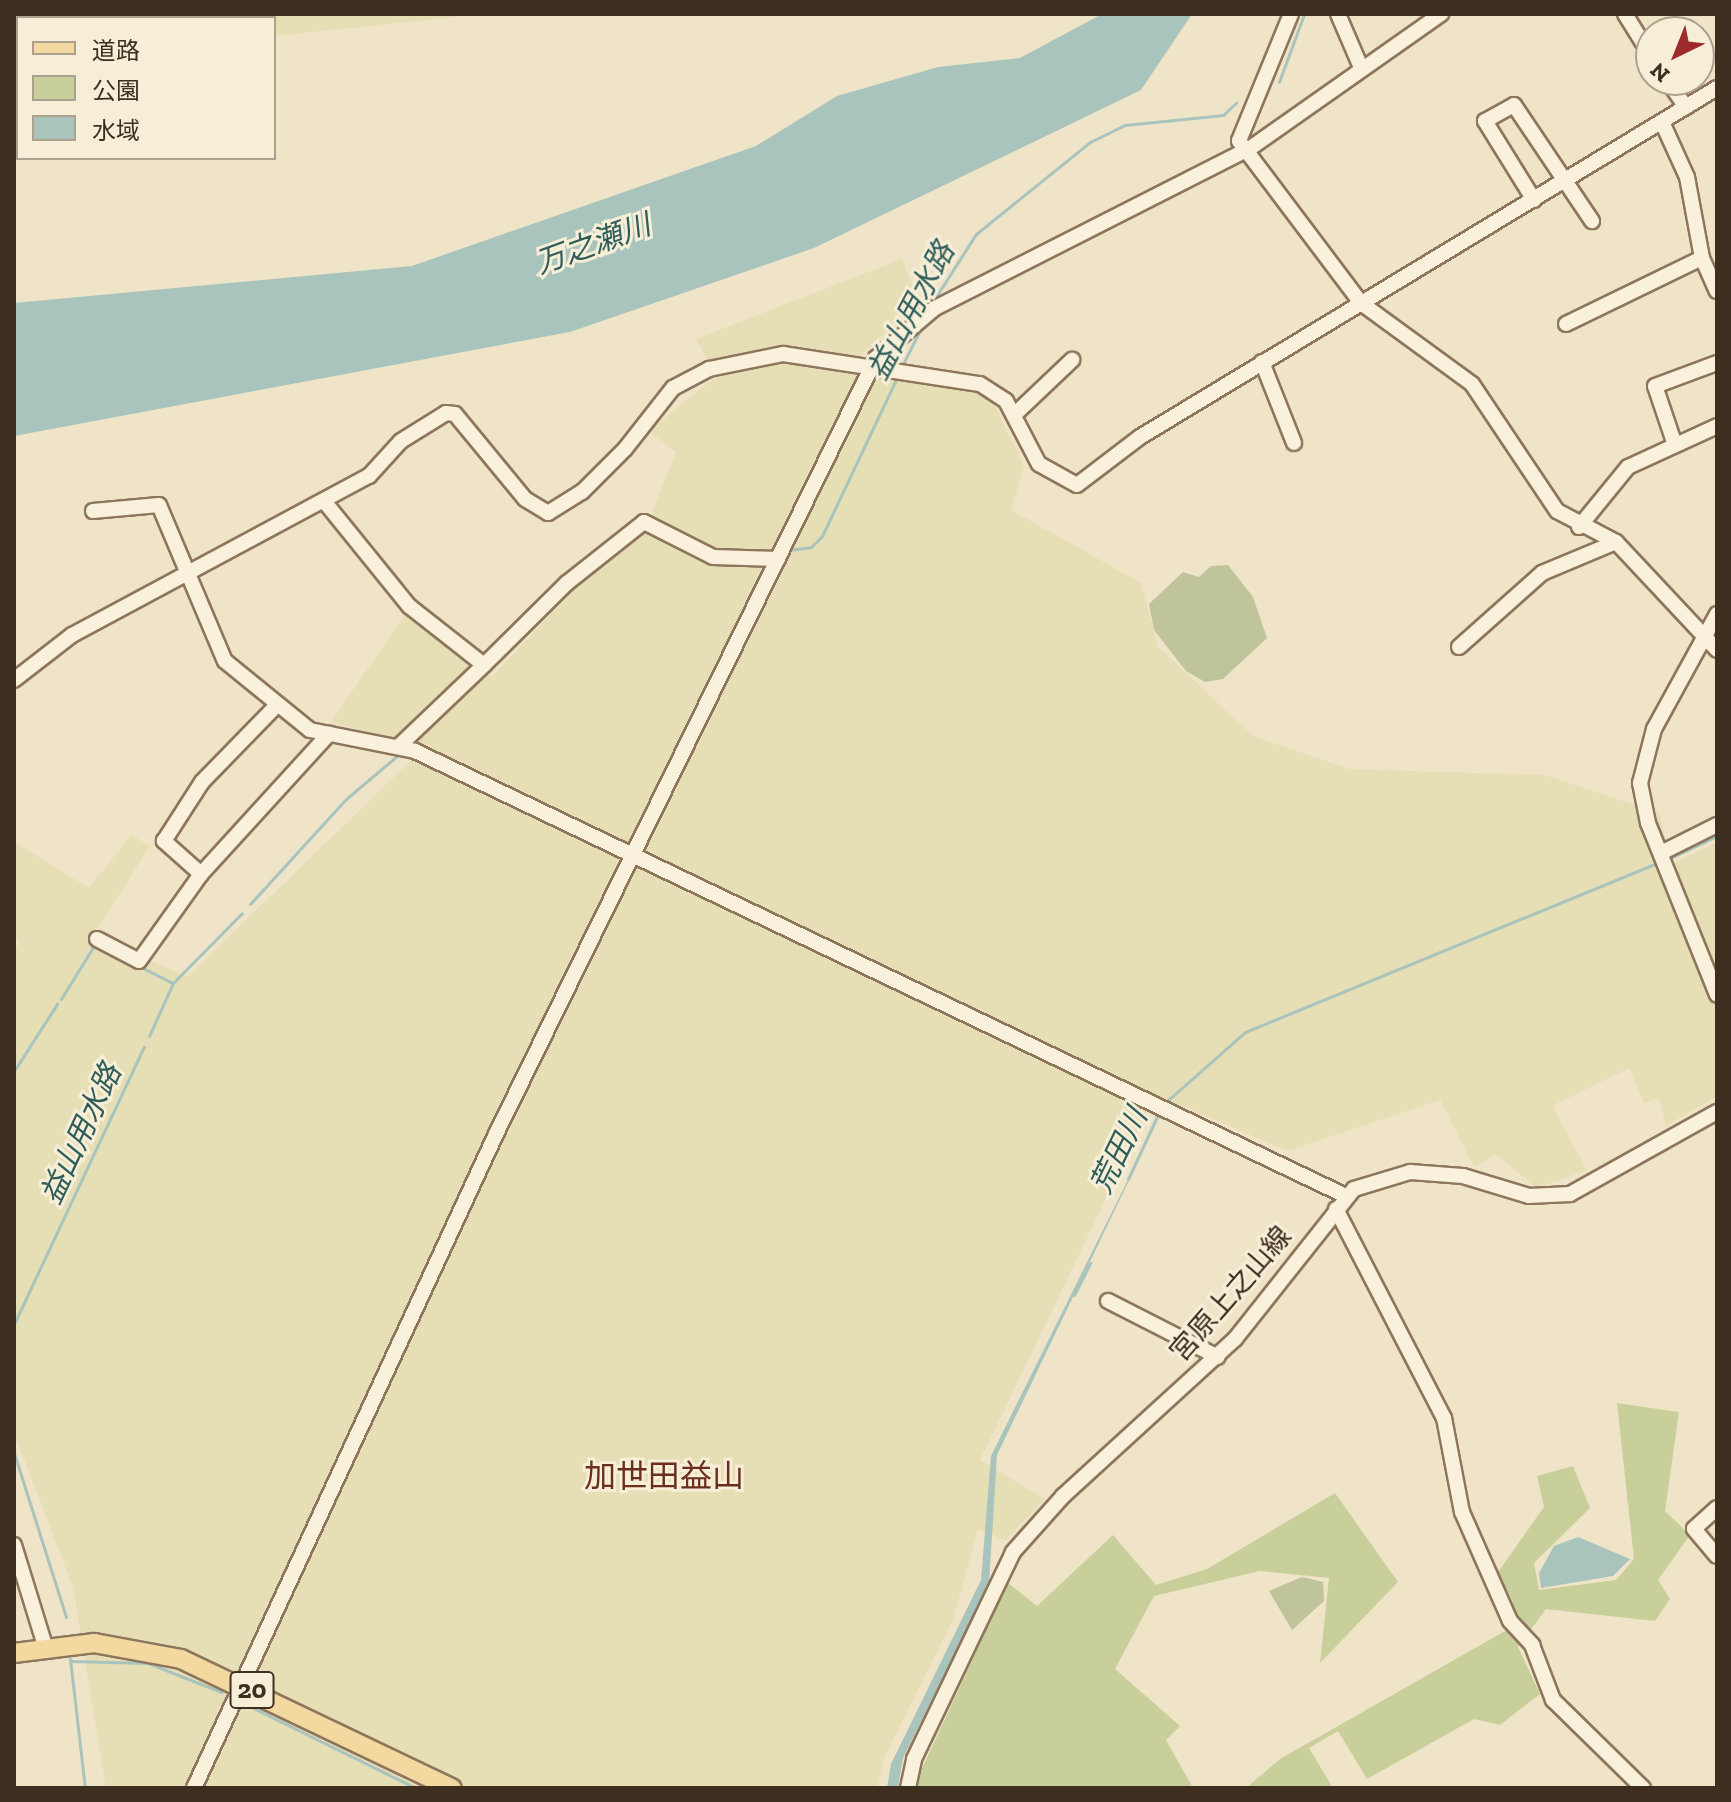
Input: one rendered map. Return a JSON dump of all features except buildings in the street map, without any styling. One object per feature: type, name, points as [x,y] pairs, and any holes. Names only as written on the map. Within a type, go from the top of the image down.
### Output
[{"type":"main road","name":"20","points":[[14,1653],[41,1646],[144,1649],[241,1685],[452,1788]]},
{"type":"street","points":[[1291,14],[1257,106],[1239,128],[1239,141],[1249,149],[1361,303],[1472,384],[1557,511],[1579,527],[1616,542],[1700,639],[1717,650]]},
{"type":"street","points":[[1338,14],[1360,65]]},
{"type":"street","points":[[194,1788],[308,1530],[872,367],[919,318],[935,308],[1249,149],[1360,65],[1441,14]]},
{"type":"street","points":[[14,680],[72,635],[369,476],[401,441],[446,413],[455,414],[525,499],[548,513],[582,492],[625,449],[664,396],[709,369],[773,354],[980,384],[1015,414],[1039,464],[1077,485],[1262,362],[1717,88]]},
{"type":"street","points":[[1678,96],[1686,107]]},
{"type":"street","points":[[1534,200],[1485,121],[1514,105],[1592,221]]},
{"type":"street","points":[[1662,122],[1687,177],[1702,258],[1717,291]]},
{"type":"street","points":[[1566,324],[1702,258]]},
{"type":"street","points":[[1015,414],[1072,360]]},
{"type":"street","points":[[1262,362],[1294,443]]},
{"type":"street","points":[[1675,445],[1655,386],[1717,363]]},
{"type":"street","points":[[1579,527],[1603,505],[1610,481],[1717,426]]},
{"type":"street","points":[[324,501],[409,606],[484,665]]},
{"type":"street","points":[[93,511],[159,505],[225,661],[310,730],[400,745],[636,851],[1173,1115],[1346,1196]]},
{"type":"street","points":[[400,745],[567,583],[644,522],[713,557],[781,552]]},
{"type":"street","points":[[1459,647],[1542,573],[1616,542]]},
{"type":"street","points":[[1717,614],[1700,639],[1644,751],[1640,783],[1664,861],[1717,995]]},
{"type":"street","points":[[201,874],[164,841],[202,782],[277,705]]},
{"type":"street","points":[[97,939],[139,961],[201,874],[329,734]]},
{"type":"street","points":[[1664,861],[1717,825]]},
{"type":"street","name":"宮原上之山線","points":[[908,1788],[914,1759],[1013,1552],[1063,1496],[1218,1357],[1346,1196],[1369,1180],[1410,1172],[1463,1176],[1529,1196],[1570,1194],[1717,1112]]},
{"type":"street","points":[[1336,1209],[1444,1418],[1462,1512],[1510,1621],[1532,1645],[1553,1700],[1643,1788]]},
{"type":"street","points":[[1108,1301],[1218,1357]]},
{"type":"street","points":[[1717,1508],[1694,1529],[1717,1556]]},
{"type":"street","points":[[14,1545],[41,1646]]},
{"type":"shaded area","points":[[14,14],[484,14],[276,36],[276,16],[16,16],[14,53]]},
{"type":"shaded area","points":[[902,259],[918,301],[857,359],[988,392],[1024,466],[1011,510],[1141,583],[1158,647],[1253,736],[1349,769],[1545,775],[1659,813],[1672,864],[1717,842],[1717,1096],[1666,1126],[1659,1098],[1644,1103],[1629,1068],[1552,1106],[1587,1170],[1536,1188],[1496,1154],[1474,1167],[1440,1100],[1288,1151],[1156,1095],[980,1460],[1045,1499],[1005,1540],[978,1529],[953,1620],[885,1756],[877,1788],[106,1788],[73,1587],[14,1433],[14,951],[20,941],[14,938],[14,842],[89,888],[131,835],[150,846],[93,935],[187,977],[425,747],[331,722],[406,613],[492,677],[575,588],[644,533],[676,452],[649,431],[716,376],[696,339]]},
{"type":"green space","points":[[1228,565],[1253,597],[1267,638],[1223,679],[1205,682],[1186,671],[1154,630],[1149,604],[1183,572],[1199,577],[1211,566]]},
{"type":"green space","points":[[1617,1403],[1679,1412],[1665,1511],[1690,1535],[1658,1580],[1670,1599],[1655,1621],[1546,1609],[1518,1647],[1540,1694],[1500,1725],[1474,1719],[1367,1779],[1338,1731],[1309,1748],[1333,1788],[1246,1788],[1280,1759],[1505,1631],[1513,1602],[1498,1572],[1544,1507],[1537,1476],[1573,1466],[1590,1508],[1534,1563],[1539,1590],[1616,1580],[1634,1559]]},
{"type":"green space","points":[[1335,1493],[1398,1582],[1320,1663],[1329,1578],[1260,1571],[1154,1596],[1115,1669],[1180,1726],[1166,1740],[1193,1788],[913,1788],[1008,1583],[1037,1606],[1113,1535],[1156,1585],[1207,1569]]},
{"type":"green space","points":[[1302,1577],[1323,1582],[1324,1601],[1292,1630],[1269,1591]]},
{"type":"water","name":"万之瀬川","points":[[1102,14],[1192,14],[1141,90],[814,248],[570,332],[14,436],[14,303],[412,266],[756,146],[837,96],[938,67],[1020,58]]},
{"type":"water","points":[[1173,1089],[997,1455],[989,1584],[903,1758],[898,1788],[887,1788],[891,1764],[981,1580],[991,1456]]},
{"type":"water","points":[[1578,1537],[1630,1559],[1613,1576],[1541,1588],[1539,1573],[1554,1546]]},
{"type":"waterway","name":"益山用水路","points":[[1279,82],[1304,14]]},
{"type":"waterway","name":"益山用水路","points":[[932,303],[976,234],[1090,142],[1125,125],[1223,115],[1236,103]]},
{"type":"waterway","name":"益山用水路","points":[[901,368],[921,328]]},
{"type":"waterway","name":"益山用水路","points":[[788,550],[811,547],[822,536],[898,375]]},
{"type":"waterway","name":"益山用水路","points":[[714,549],[777,551]]},
{"type":"waterway","name":"益山用水路","points":[[468,690],[567,592]]},
{"type":"waterway","name":"益山用水路","points":[[250,904],[346,799],[398,755]]},
{"type":"waterway","name":"荒田川","points":[[1666,860],[1717,836]]},
{"type":"waterway","name":"荒田川","points":[[1167,1101],[1245,1032],[1659,862]]},
{"type":"waterway","name":"益山用水路","points":[[149,1036],[173,983],[242,913]]},
{"type":"waterway","points":[[61,999],[95,944]]},
{"type":"waterway","points":[[141,967],[173,983]]},
{"type":"waterway","points":[[14,1071],[57,1004]]},
{"type":"waterway","name":"益山用水路","points":[[14,1324],[144,1047]]},
{"type":"waterway","points":[[1128,1179],[1158,1114]]},
{"type":"waterway","name":"荒田川","points":[[1074,1295],[1090,1263]]},
{"type":"waterway","name":"益山用水路","points":[[14,1453],[66,1617]]},
{"type":"waterway","name":"益山用水路","points":[[70,1659],[85,1788]]},
{"type":"waterway","points":[[71,1661],[148,1663],[221,1692]]},
{"type":"waterway","points":[[241,1702],[416,1788]]},
{"type":"district","name":"加世田益山","points":[[664,1476]]}]
